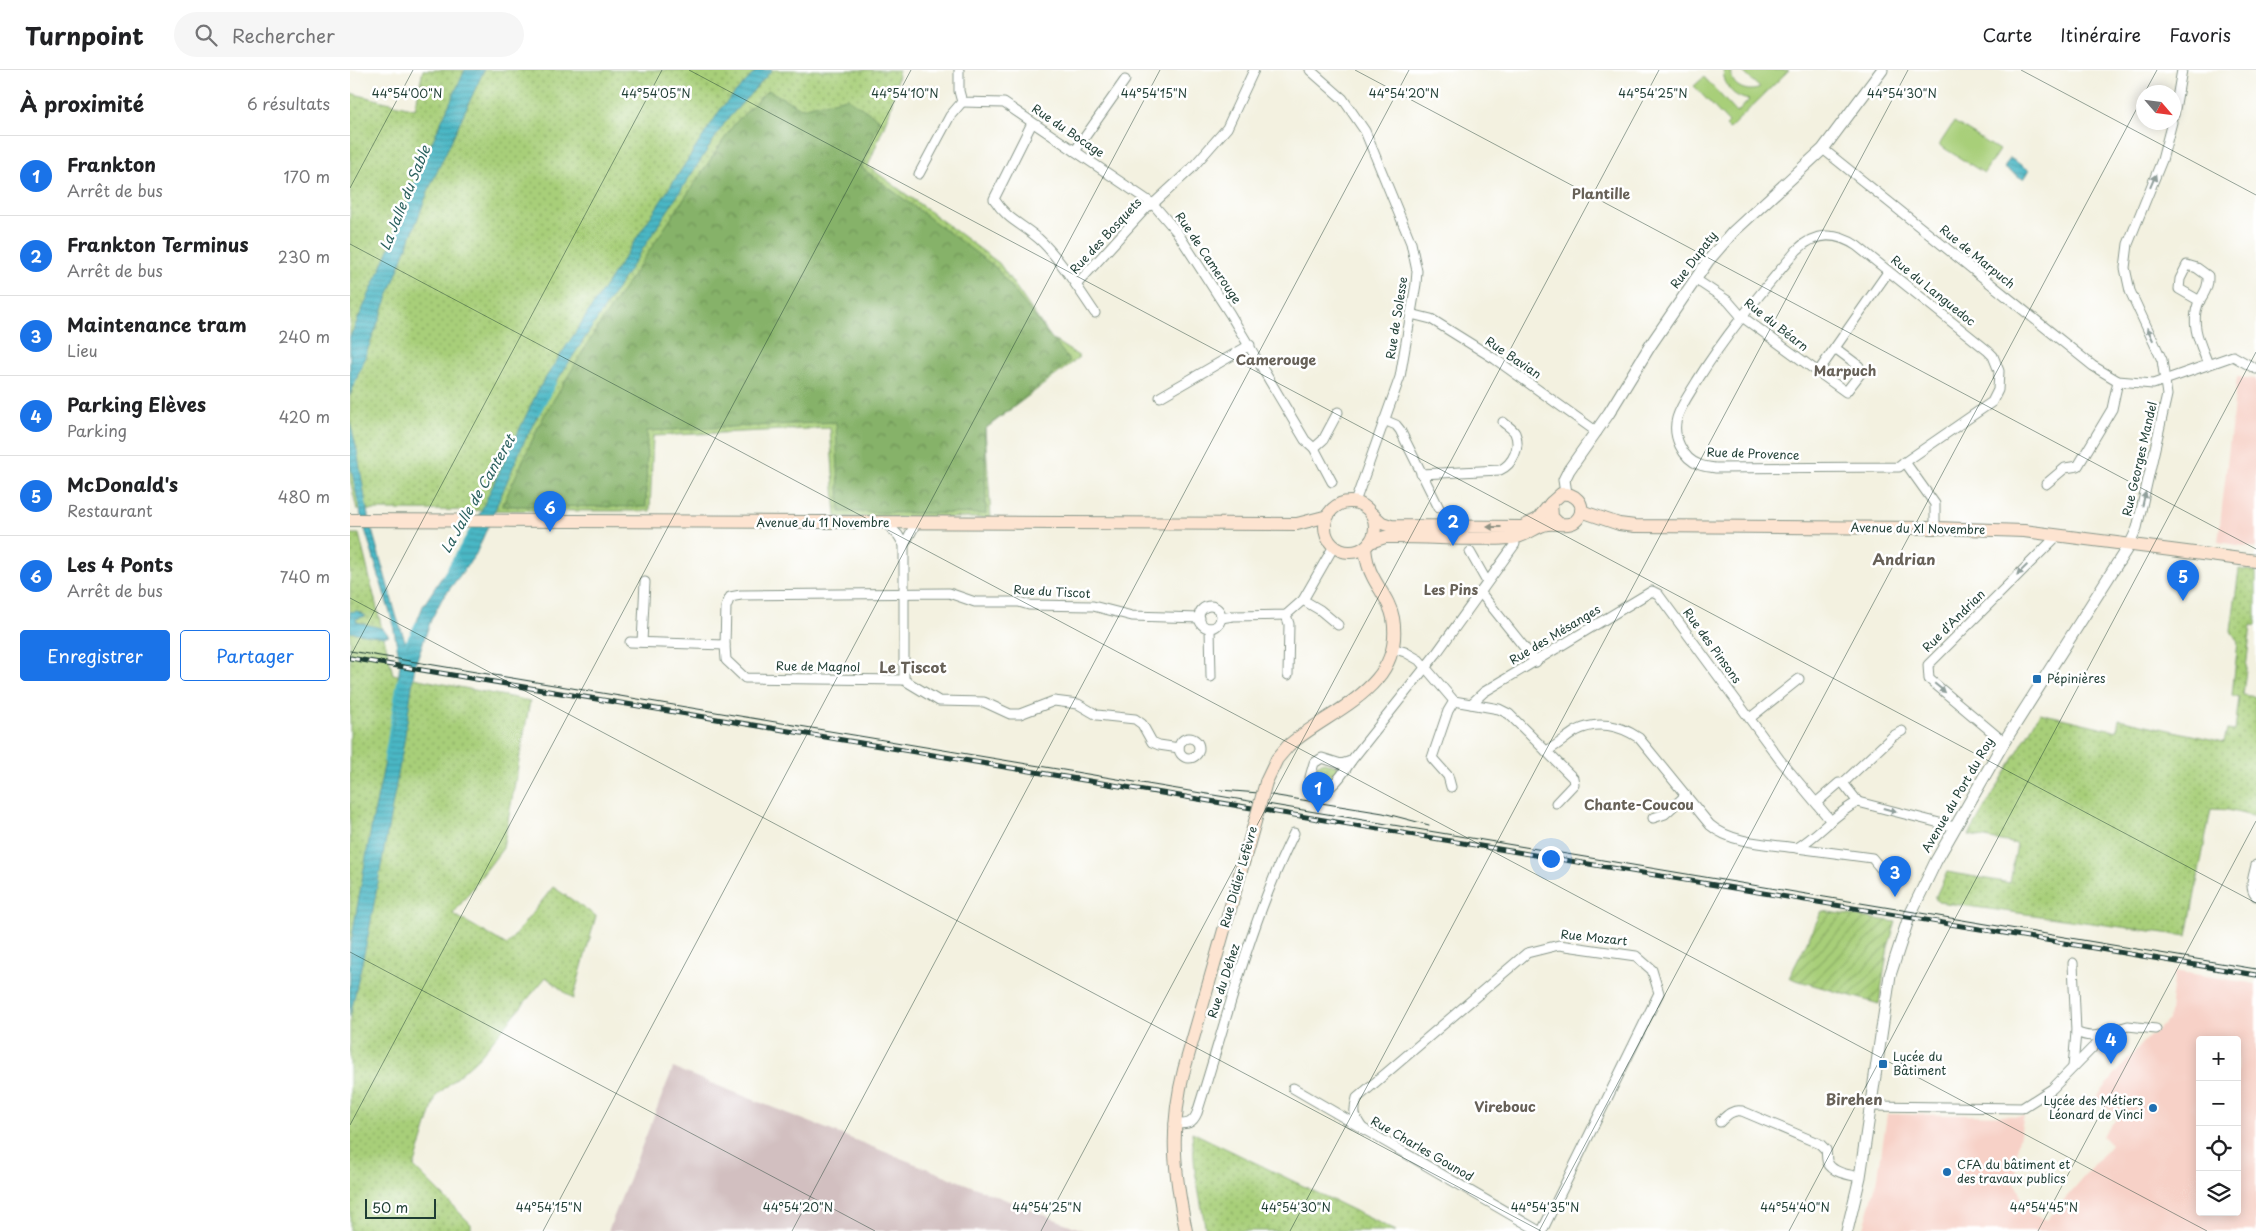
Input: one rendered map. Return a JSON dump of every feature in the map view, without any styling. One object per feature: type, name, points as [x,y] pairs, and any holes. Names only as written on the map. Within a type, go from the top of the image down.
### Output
[{"type":"main road","points":[[1566,493],[1576,496],[1581,506],[1580,516],[1573,523],[1563,525],[1558,523],[1546,524],[1521,536],[1512,538],[1384,536],[1350,552],[1334,546],[1327,535],[1325,523],[1328,516],[1339,504],[1355,502],[1362,504],[1372,514],[1382,523],[1391,526],[1522,527],[1538,519],[1557,496],[1566,493]]},
{"type":"main road","points":[[1551,503],[1552,517],[1558,523]]},
{"type":"main road","name":"Avenue du XI Novembre","points":[[1581,511],[1619,524],[1635,526],[1935,528],[2024,531],[2256,561]]},
{"type":"main road","points":[[1368,545],[1376,529],[1372,514]]},
{"type":"main road","name":"Avenue du 11 Novembre","points":[[353,520],[1297,524],[1328,516]]},
{"type":"main road","name":"Avenue du 11 Novembre","points":[[1297,524],[1327,535]]},
{"type":"main road","name":"Rue Didier Lefèvre","points":[[1368,545],[1373,578]]},
{"type":"main road","name":"Rue Didier Lefèvre","points":[[1186,1231],[1174,1162],[1174,1124],[1184,1070],[1266,782],[1277,759],[1288,746],[1375,684],[1386,665],[1392,648],[1393,618],[1388,603],[1373,578],[1350,552]]},
{"type":"street","points":[[919,174],[950,116],[962,102],[958,91],[959,70]]},
{"type":"street","points":[[1153,204],[1192,168],[1227,128],[1254,70]]},
{"type":"street","name":"Rue de Solesse","points":[[1310,70],[1338,94],[1354,112],[1376,156],[1414,255],[1416,284],[1400,377],[1355,502]]},
{"type":"street","name":"Rue Dupaty","points":[[1566,493],[1566,475],[1695,279],[1733,232],[1823,149],[1882,70]]},
{"type":"street","points":[[2179,85],[2182,70]]},
{"type":"street","points":[[1075,150],[1125,80]]},
{"type":"street","name":"Rue du Bocage","points":[[962,102],[1004,103],[1153,204]]},
{"type":"street","name":"Rue des Bosquets","points":[[1032,123],[994,199],[1003,214],[1040,240],[1095,313]]},
{"type":"street","name":"Rue Georges Mandel","points":[[2129,545],[2137,528],[2167,395],[2162,360],[2130,291],[2125,268],[2128,244],[2162,160],[2170,130]]},
{"type":"street","name":"Rue de Marpuch","points":[[1823,149],[2093,366],[2118,381],[2153,384],[2232,356],[2256,369]]},
{"type":"street","name":"Rue des Bosquets","points":[[1076,286],[1147,207],[1153,204]]},
{"type":"street","name":"Rue de Camerouge","points":[[1153,204],[1177,232],[1250,345],[1305,440],[1314,448],[1332,482]]},
{"type":"street","name":"Rue du Languedoc","points":[[1741,316],[1797,250],[1812,238],[1824,235],[1836,236],[1847,240],[1988,351],[1993,356],[1999,371],[1998,390],[1992,402],[1905,462]]},
{"type":"street","points":[[1818,372],[1888,272]]},
{"type":"street","name":"Rue du Béarn","points":[[1695,279],[1728,302],[1741,316],[1846,392],[1860,374],[1859,366],[1835,348]]},
{"type":"street","points":[[2200,302],[2194,327],[2208,364]]},
{"type":"street","name":"Rue Bavian","points":[[1411,314],[1431,319],[1495,360],[1596,432]]},
{"type":"street","name":"Rue de Provence","points":[[1741,316],[1718,346],[1676,420],[1677,437],[1682,450],[1690,459],[1700,465],[1715,468],[1899,467],[1905,462]]},
{"type":"street","points":[[1160,397],[1250,345]]},
{"type":"street","points":[[2046,484],[2065,468],[2078,466],[2112,409],[2118,381]]},
{"type":"street","points":[[1314,448],[1323,440],[1338,412]]},
{"type":"street","points":[[1384,420],[1396,425],[1400,430],[1439,508]]},
{"type":"street","points":[[1422,474],[1500,470],[1508,467],[1514,458],[1516,441],[1515,432],[1503,422]]},
{"type":"street","points":[[1905,462],[1935,504],[1935,528]]},
{"type":"street","points":[[886,523],[898,535],[904,546]]},
{"type":"street","points":[[916,523],[904,546],[904,680],[938,701],[984,702],[1010,714],[1020,714],[1054,701],[1078,704],[1097,715],[1135,719],[1142,724],[1152,742],[1179,748]]},
{"type":"street","name":"Rue d'Andrian","points":[[2004,742],[1929,679],[1928,665],[2057,536]]},
{"type":"street","points":[[1352,761],[1341,764],[1327,758],[1318,760],[1310,772],[1312,782],[1320,788],[1330,788],[1338,782],[1352,761],[1425,667],[1514,544]]},
{"type":"street","name":"Avenue du Port du Roy","points":[[1847,1231],[1860,1177],[1890,975],[1895,955],[1918,897],[1955,827],[2004,742],[2129,545]]},
{"type":"street","points":[[1288,675],[1289,624],[1286,615],[1303,600],[1334,546]]},
{"type":"street","points":[[1470,552],[1487,582]]},
{"type":"street","points":[[642,642],[645,582]]},
{"type":"street","name":"Rue des Mésanges","points":[[1471,704],[1484,692],[1652,591]]},
{"type":"street","name":"Rue des Pinsons","points":[[1652,591],[1658,594],[1780,760],[1831,821]]},
{"type":"street","name":"Rue du Tiscot","points":[[904,592],[949,593],[975,602],[1093,606],[1132,616],[1200,618],[1202,611],[1212,607],[1219,611],[1221,618],[1286,615]]},
{"type":"street","name":"Rue de Magnol","points":[[904,592],[741,595],[730,597],[726,607],[725,645],[726,660],[745,678],[904,680]]},
{"type":"street","points":[[1480,592],[1536,662]]},
{"type":"street","points":[[1303,600],[1320,610],[1338,625]]},
{"type":"street","points":[[1200,618],[1203,625],[1210,628],[1217,625],[1221,618]]},
{"type":"street","points":[[1210,628],[1211,676]]},
{"type":"street","points":[[630,642],[725,645]]},
{"type":"street","points":[[1392,648],[1419,660],[1454,701],[1499,709],[1509,714],[1573,778],[1574,784],[1556,803]]},
{"type":"street","points":[[1750,718],[1799,679]]},
{"type":"street","points":[[1451,787],[1448,776],[1432,758],[1448,711],[1454,701]]},
{"type":"street","points":[[1546,751],[1577,731],[1593,725],[1609,725],[1626,729],[1639,738],[1710,825],[1720,833],[1732,837],[1797,848],[1872,858],[1892,882]]},
{"type":"street","points":[[1817,802],[1839,783],[1844,783],[1893,736],[1902,731]]},
{"type":"street","points":[[1844,783],[1858,802],[1955,827]]},
{"type":"street","points":[[1654,818],[1665,814],[1686,795]]},
{"type":"street","points":[[1797,848],[1813,839],[1831,821],[1858,802]]},
{"type":"street","name":"Rue du Déhez","points":[[1174,1124],[1190,1123],[1194,1121],[1197,1114],[1255,925],[1278,866],[1294,833]]},
{"type":"street","points":[[2256,865],[2252,892],[2256,896]]},
{"type":"street","name":"Rue Mozart","points":[[1363,1129],[1355,1118],[1354,1110],[1357,1098],[1527,953],[1559,945],[1636,956],[1652,970],[1659,993],[1540,1231]]},
{"type":"street","points":[[2073,963],[2076,1032],[2073,1067]]},
{"type":"street","points":[[2076,1032],[2093,1037],[2128,1026],[2156,1029]]},
{"type":"street","points":[[1871,1106],[2022,1108],[2052,1089],[2108,1032]]},
{"type":"street","name":"Rue Charles Gounod","points":[[1293,1088],[1540,1231]]},
{"type":"street","points":[[1720,1122],[1731,1112],[1736,1110],[1742,1111],[1820,1144],[1826,1150],[1827,1161],[1831,1167],[1843,1174],[1860,1177]]},
{"type":"shaded area","points":[[2237,377],[2256,379],[2256,548],[2218,542]]},
{"type":"shaded area","name":"Lycée des Métiers Léonard de Vinci","points":[[2175,971],[2256,984],[2256,1231],[1863,1231],[1878,1177],[1887,1114],[2024,1116],[2018,1143],[2015,1182],[2022,1200],[2033,1215],[2047,1220],[2111,1145],[2102,1136],[2118,1117],[2096,1098],[2142,1043],[2169,1020]]},
{"type":"shaded area","points":[[673,1068],[1085,1231],[608,1231]]},
{"type":"green space","points":[[423,70],[899,70],[890,111],[868,166],[999,263],[1052,339],[1080,357],[985,429],[991,518],[836,517],[830,428],[653,436],[650,511],[357,510],[350,480],[350,93],[415,109]]},
{"type":"green space","points":[[1723,70],[1732,70],[1733,80],[1740,87],[1755,90],[1760,88],[1741,70],[1789,70],[1729,129],[1726,126],[1729,123],[1694,86],[1704,77],[1737,113],[1749,100],[1743,99],[1730,90],[1725,81]]},
{"type":"green space","points":[[768,90],[801,108],[847,98],[880,120],[862,168],[995,267],[1070,361],[985,429],[986,514],[840,512],[836,422],[647,431],[646,507],[502,506],[542,419],[596,330],[735,123]]},
{"type":"green space","points":[[1954,122],[1999,150],[1984,173],[1939,145]]},
{"type":"green space","points":[[350,534],[359,534],[393,674],[530,701],[503,848],[453,914],[507,945],[553,887],[596,916],[573,999],[546,977],[479,1057],[436,1096],[414,1167],[471,1224],[471,1231],[350,1231]]},
{"type":"green space","points":[[2239,569],[2256,571],[2256,626],[2251,625],[2243,695],[2256,697],[2256,817],[2228,810],[2211,809],[2187,936],[1938,902],[1935,898],[1947,872],[2010,883],[2017,844],[1969,835],[2040,713],[2117,731],[2119,719],[2224,742],[2227,730],[2235,731],[2239,697],[2232,695],[2238,642],[2231,631]]},
{"type":"green space","points":[[1324,762],[1343,768],[1329,785],[1318,784],[1314,777],[1316,765]]},
{"type":"green space","points":[[1822,911],[1896,922],[1888,947],[1879,1004],[1789,978]]},
{"type":"green space","points":[[1192,1132],[1396,1231],[1206,1231],[1195,1171]]},
{"type":"water","points":[[465,70],[484,70],[429,189],[350,396],[350,337],[391,245],[421,166]]},
{"type":"water","points":[[757,70],[772,70],[726,121],[549,393],[523,444],[476,554],[442,599],[431,620],[415,665],[404,742],[369,931],[350,1017],[350,948],[372,823],[395,714],[400,662],[392,620],[361,516],[350,463],[350,422],[357,450],[368,516],[397,618],[407,646],[423,606],[471,532],[539,388],[722,107]]},
{"type":"water","points":[[2010,158],[2029,170],[2023,179],[2004,168]]},
{"type":"water","points":[[357,611],[366,616],[356,619],[357,622],[381,628],[389,635],[384,637],[350,632],[350,612]]},
{"type":"waterway","name":"La Jalle de Canteret","points":[[538,414],[555,382]]},
{"type":"waterway","name":"La Jalle de Canteret","points":[[444,576],[475,523]]},
{"type":"waterway","name":"La Jalle de Canteret","points":[[405,646],[417,623]]},
{"type":"waterway","name":"La Jalle de Canteret","points":[[385,761],[399,679]]},
{"type":"tram line","points":[[350,651],[2256,969]]},
{"type":"tram line","points":[[1220,790],[1259,793],[1383,813],[1429,825]]},
{"type":"railway","points":[[350,658],[2256,975]]},
{"type":"place","name":"Les 4 Ponts","points":[[550,532]]},
{"type":"place","name":"Frankton Terminus","points":[[1453,546]]},
{"type":"place","name":"McDonald's","points":[[2183,601]]},
{"type":"place","name":"Pépinières","points":[[2037,679]]},
{"type":"place","name":"Frankton","points":[[1318,813]]},
{"type":"place","name":"Maintenance tram","points":[[1895,897]]},
{"type":"place","name":"Lycée du Bâtiment","points":[[1883,1064]]},
{"type":"place","name":"Parking Elèves","points":[[2111,1064]]},
{"type":"place","name":"Lycée des Métiers Léonard de Vinci","points":[[2153,1108]]},
{"type":"place","name":"CFA du bâtiment et des travaux publics","points":[[1947,1172]]},
{"type":"district","name":"Plantille","points":[[1601,194]]},
{"type":"district","name":"Camerouge","points":[[1276,360]]},
{"type":"district","name":"Marpuch","points":[[1845,371]]},
{"type":"district","name":"Andrian","points":[[1904,560]]},
{"type":"district","name":"Les Pins","points":[[1451,590]]},
{"type":"district","name":"Le Tiscot","points":[[913,668]]},
{"type":"district","name":"Chante-Coucou","points":[[1639,805]]},
{"type":"district","name":"Birehen","points":[[1854,1100]]},
{"type":"district","name":"Virebouc","points":[[1505,1107]]},
{"type":"water label","name":"La Jalle du Sable","points":[[405,198]]}]
